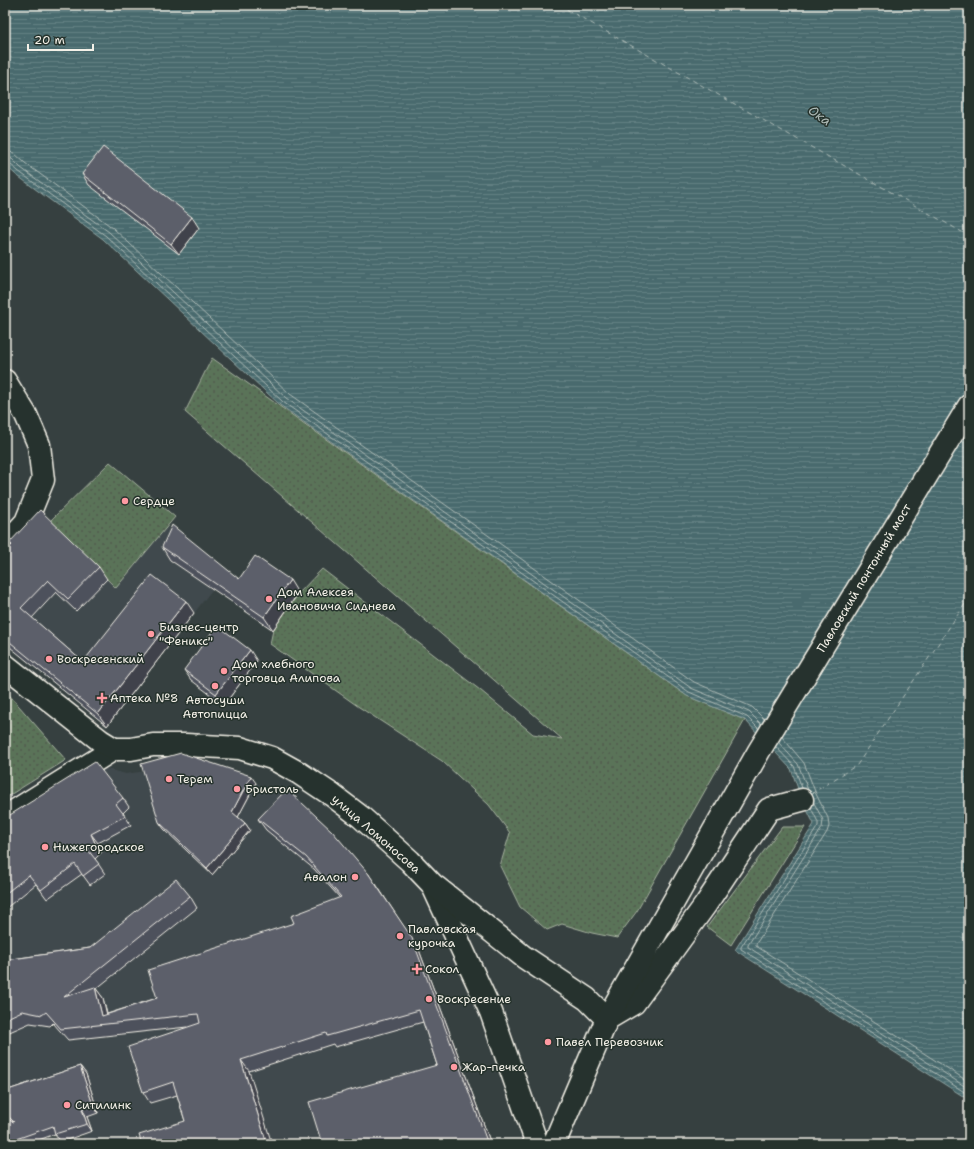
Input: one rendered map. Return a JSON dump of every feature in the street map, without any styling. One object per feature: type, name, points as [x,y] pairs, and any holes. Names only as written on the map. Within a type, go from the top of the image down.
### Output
[{"type":"street","points":[[5,381],[26,415],[39,445],[43,480],[26,522],[5,545]]},
{"type":"street","name":"Павловский понтонный мост","points":[[554,1144],[606,1018],[759,751],[969,406]]},
{"type":"street","points":[[5,665],[101,741],[114,749],[5,817]]},
{"type":"street","name":"улица Ломоносова","points":[[114,749],[131,749],[153,745],[240,748],[272,758],[306,777],[332,795],[361,817],[410,861],[432,884],[491,1012],[537,1144]]},
{"type":"street","points":[[432,884],[524,957],[587,999],[606,1018],[634,1004],[706,904],[769,809],[802,800]]},
{"type":"shaded area","points":[[49,522],[116,588],[167,527],[225,573],[107,726],[5,644],[5,569]]},
{"type":"shaded area","points":[[99,767],[126,774],[146,771],[256,783],[283,795],[339,842],[376,884],[419,950],[450,1029],[432,1035],[467,1144],[85,1144],[82,1135],[92,1131],[87,1117],[98,1113],[5,1100],[5,1034],[30,1023],[57,1027],[95,1003],[100,979],[13,971],[5,950],[5,825]]},
{"type":"green space","points":[[212,358],[687,696],[745,720],[637,911],[617,938],[592,933],[562,924],[547,930],[520,907],[500,866],[510,833],[489,805],[442,761],[359,707],[270,644],[273,630],[299,593],[322,569],[480,690],[533,734],[562,739],[185,412]]},
{"type":"green space","points":[[110,462],[175,517],[116,588],[49,522]]},
{"type":"green space","points":[[5,690],[66,760],[5,798]]},
{"type":"green space","points":[[782,827],[805,827],[731,945],[707,927]]},
{"type":"water","name":"Ока","points":[[5,5],[969,5],[969,1100],[735,950],[814,824],[802,800],[791,769],[745,720],[687,696],[280,405],[103,239],[5,165]]},
{"type":"building","points":[[103,147],[192,217],[171,244],[82,174]]},
{"type":"building","points":[[40,510],[99,567],[68,599],[48,580],[21,608],[83,662],[152,575],[186,601],[98,714],[5,638],[5,552],[12,545],[9,543]]},
{"type":"building","points":[[172,525],[239,579],[255,556],[290,580],[264,617],[162,547]]},
{"type":"building","name":"Дом хлебного торговца Алипова","points":[[217,625],[250,650],[216,694],[184,670]]},
{"type":"building","points":[[181,753],[251,776],[232,812],[245,823],[207,868],[159,822],[141,764]]},
{"type":"building","points":[[95,762],[123,798],[116,804],[125,816],[91,834],[95,843],[88,850],[99,864],[83,876],[75,864],[41,890],[29,875],[5,894],[5,818]]},
{"type":"building","points":[[287,789],[332,831],[368,873],[412,938],[488,1144],[322,1144],[309,1102],[437,1065],[419,1010],[327,1036],[326,1033],[241,1060],[267,1144],[142,1144],[139,1135],[185,1121],[173,1082],[143,1092],[128,1047],[200,1023],[198,1014],[61,1029],[46,1012],[42,1015],[22,1011],[5,1019],[5,960],[90,948],[176,879],[190,896],[64,997],[95,987],[102,1016],[157,998],[148,970],[294,923],[291,916],[341,897],[306,857],[258,819]]},
{"type":"building","points":[[80,1066],[93,1105],[82,1109],[87,1124],[55,1134],[53,1126],[5,1143],[5,1119],[14,1122],[5,1113],[5,1091]]},
{"type":"ferry route","points":[[559,5],[969,236]]},
{"type":"ferry route","points":[[811,794],[857,765],[969,598]]},
{"type":"place","name":"Сердце","points":[[125,501]]},
{"type":"place","name":"Дом Алексея Ивановича Сиднева","points":[[269,599]]},
{"type":"place","name":"Бизнес-центр \"Феникс\"","points":[[151,634]]},
{"type":"place","name":"Воскресенский","points":[[49,659]]},
{"type":"place","name":"Дом хлебного торговца Алипова","points":[[224,671]]},
{"type":"place","name":"Автосуши Автопицца","points":[[215,686]]},
{"type":"place","name":"Аптека №8","points":[[102,698]]},
{"type":"place","name":"Терем","points":[[169,779]]},
{"type":"place","name":"Бристоль","points":[[237,789]]},
{"type":"place","name":"Нижегородское","points":[[45,847]]},
{"type":"place","name":"Авалон","points":[[355,877]]},
{"type":"place","name":"Павловская курочка","points":[[400,936]]},
{"type":"place","name":"Сокол","points":[[417,969]]},
{"type":"place","name":"Воскресение","points":[[429,999]]},
{"type":"place","name":"Павел Перевозчик","points":[[548,1042]]},
{"type":"place","name":"Жар-печка","points":[[454,1067]]},
{"type":"place","name":"Ситилинк","points":[[67,1105]]}]
